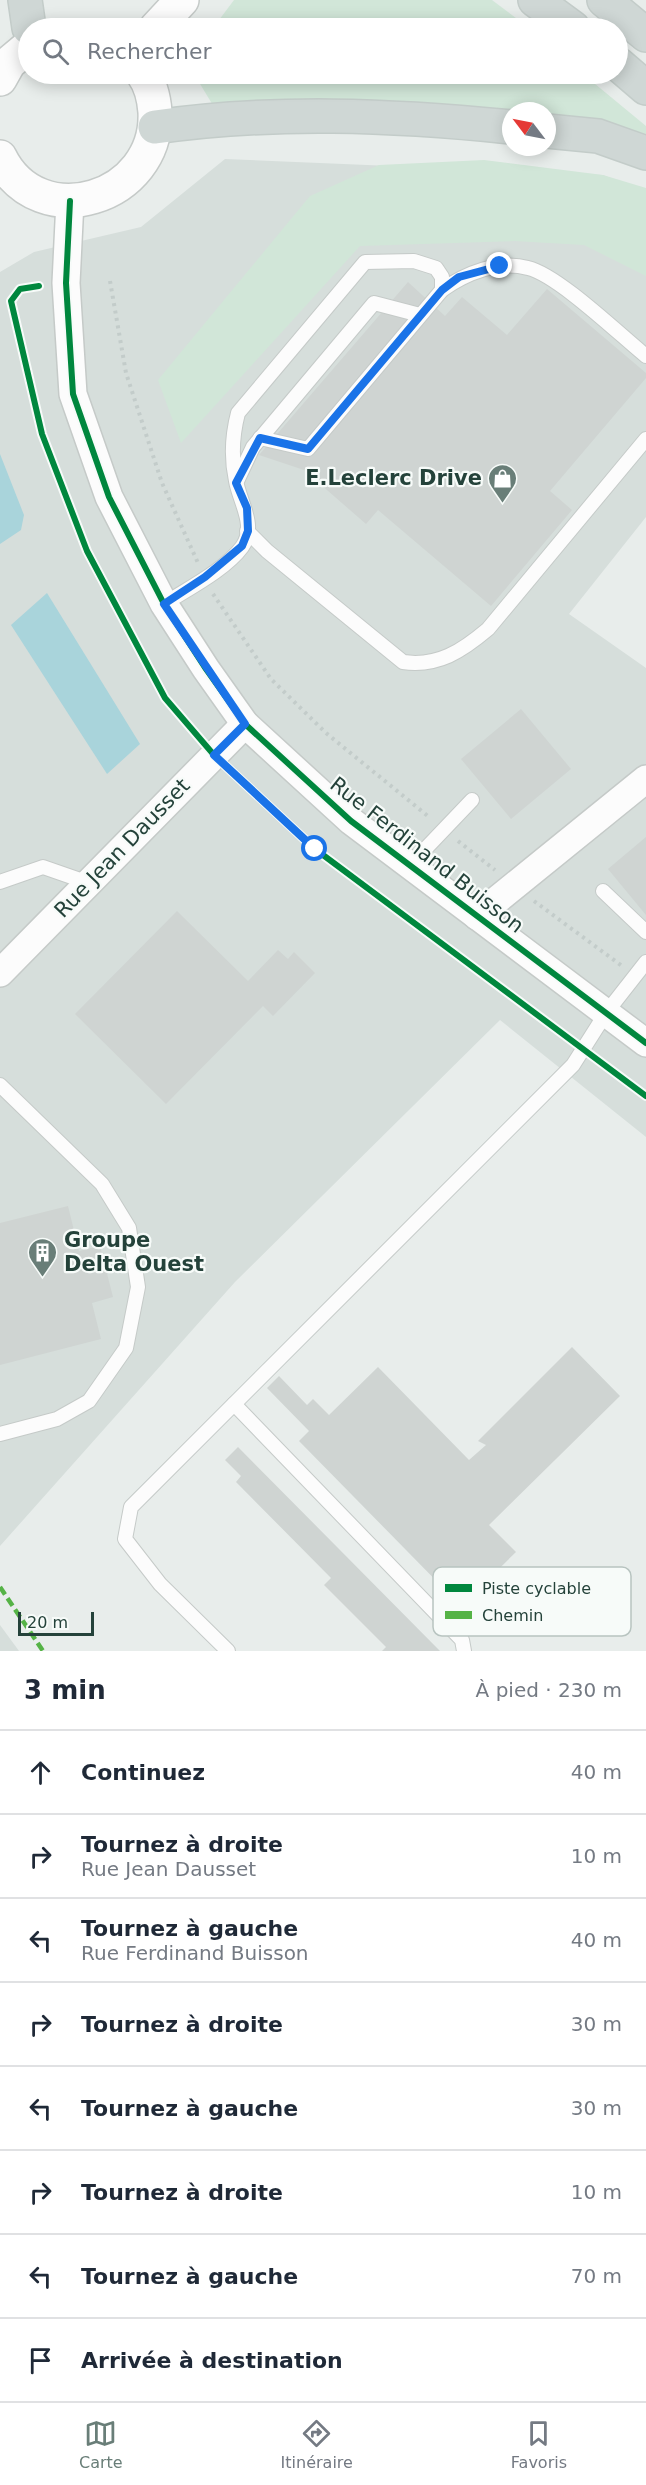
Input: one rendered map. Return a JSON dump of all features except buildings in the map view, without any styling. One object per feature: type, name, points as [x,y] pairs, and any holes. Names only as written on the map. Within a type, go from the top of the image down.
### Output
[{"type":"main road","points":[[25,0],[28,18]]},
{"type":"main road","points":[[535,0],[559,18]]},
{"type":"main road","points":[[604,0],[626,18]]},
{"type":"main road","points":[[628,20],[646,35]]},
{"type":"main road","points":[[628,73],[646,88]]},
{"type":"main road","points":[[155,127],[205,120],[327,114],[502,126]]},
{"type":"main road","points":[[556,132],[598,136],[646,153]]},
{"type":"street","points":[[165,18],[182,0]]},
{"type":"street","points":[[1,76],[9,63],[18,55]]},
{"type":"street","points":[[1,162],[22,184],[44,196],[70,201],[94,198],[117,188],[136,172],[145,158],[155,127],[154,101],[147,84]]},
{"type":"street","name":"Rue Ferdinand Buisson","points":[[70,201],[66,283],[73,394],[109,497],[164,604],[245,724],[351,821],[646,1043]]},
{"type":"street","name":"Rue Jean Dausset","points":[[0,973],[245,724]]},
{"type":"street","points":[[477,916],[646,779]]},
{"type":"lane","points":[[164,604],[205,577],[242,546],[248,531],[247,508],[236,483],[232,440],[238,413],[365,262],[414,261],[436,268],[441,277],[442,290]]},
{"type":"lane","points":[[260,438],[308,449],[442,290],[466,275],[500,266],[529,268],[561,286],[646,356]]},
{"type":"lane","points":[[236,483],[260,438],[374,303],[420,315]]},
{"type":"lane","points":[[248,531],[267,551],[403,662],[420,664],[438,660],[464,650],[488,629],[646,439]]},
{"type":"lane","points":[[410,866],[472,800]]},
{"type":"lane","points":[[0,882],[43,867],[88,883]]},
{"type":"lane","points":[[603,891],[646,932]]},
{"type":"lane","points":[[228,1651],[160,1584],[125,1539],[130,1507],[573,1065],[606,1013],[646,962]]},
{"type":"lane","points":[[0,1085],[102,1184],[129,1228],[138,1287],[126,1348],[89,1401],[57,1419],[0,1434]]},
{"type":"lane","points":[[234,1404],[433,1610]]},
{"type":"lane","points":[[458,1636],[462,1640],[464,1651]]},
{"type":"path","points":[[110,281],[126,373],[158,472],[211,590],[271,679],[326,733],[444,830],[514,886],[635,975]]},
{"type":"shaded area","points":[[225,159],[603,175],[646,192],[646,517],[569,614],[646,668],[646,1137],[500,1020],[235,1282],[0,1546],[0,272],[34,252],[141,227]]},
{"type":"shaded area","points":[[0,1625],[19,1651],[0,1651]]},
{"type":"green space","points":[[234,0],[492,0],[516,18],[220,18]]},
{"type":"green space","points":[[200,84],[595,84],[646,126],[646,144],[556,130],[556,102],[502,102],[502,110],[214,107]]},
{"type":"green space","points":[[484,160],[603,175],[646,188],[646,276],[584,245],[514,241],[360,246],[181,443],[158,380],[310,196],[379,165]]},
{"type":"water","points":[[0,454],[24,515],[21,530],[0,544]]},
{"type":"water","points":[[47,593],[140,744],[107,774],[11,625]]},
{"type":"marked path","points":[[0,1587],[43,1651]]},
{"type":"cycle path","points":[[70,201],[66,283],[73,394],[109,497],[164,604],[206,669],[245,724],[351,821],[646,1043]]},
{"type":"cycle path","points":[[39,286],[20,289],[11,301],[42,434],[87,551],[165,698],[214,755],[315,849],[646,1096]]},
{"type":"place","name":"E.Leclerc Drive","points":[[503,504]]},
{"type":"place","name":"Groupe Delta Ouest","points":[[43,1278]]},
{"type":"route","points":[[315,849],[214,755],[245,724],[164,604],[205,577],[242,546],[248,531],[247,508],[236,483],[253,447],[260,438],[308,449],[442,290],[459,277],[500,266]]}]
